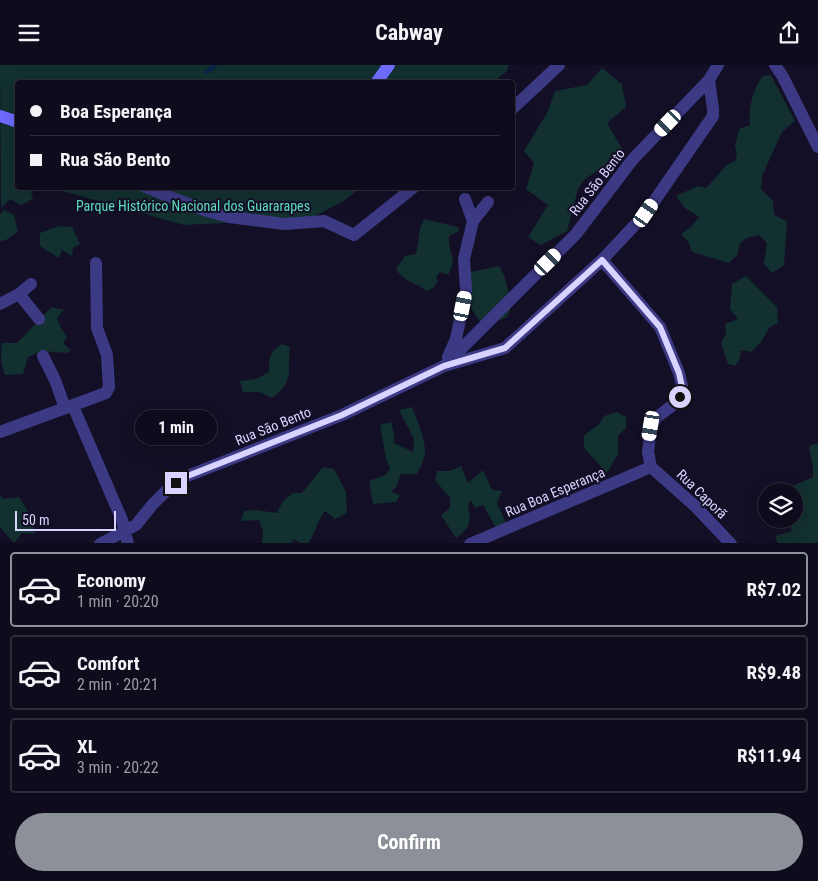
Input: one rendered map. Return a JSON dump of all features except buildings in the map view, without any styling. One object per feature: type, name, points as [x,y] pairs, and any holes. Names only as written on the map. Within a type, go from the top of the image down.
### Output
[{"type":"main road","points":[[378,80],[388,65]]},
{"type":"main road","points":[[0,116],[15,121]]},
{"type":"street","points":[[515,106],[559,65]]},
{"type":"street","name":"Rua São Bento","points":[[444,366],[576,234],[632,159],[709,80],[718,65]]},
{"type":"street","points":[[775,65],[783,77],[818,147]]},
{"type":"street","name":"Rua São Bento","points":[[100,543],[128,540],[136,525],[153,503],[185,477],[342,415],[444,366],[505,348],[602,260],[646,213],[712,117],[713,109],[709,80]]},
{"type":"street","points":[[153,190],[204,210],[229,217],[285,224],[324,221],[354,235],[410,190]]},
{"type":"street","points":[[465,199],[473,221]]},
{"type":"street","points":[[444,366],[456,339],[464,300],[466,290],[464,259],[473,221],[488,202]]},
{"type":"street","points":[[602,260],[660,327],[679,373],[682,387],[680,397],[657,417],[651,426],[648,452],[651,467]]},
{"type":"street","points":[[0,432],[106,393],[109,387],[107,355],[97,328],[96,263]]},
{"type":"street","points":[[0,304],[19,294],[32,284]]},
{"type":"street","points":[[19,294],[39,319]]},
{"type":"street","points":[[42,356],[69,407],[128,540]]},
{"type":"street","name":"Rua Caporã","points":[[651,467],[695,506],[730,543]]},
{"type":"street","name":"Rua Boa Esperança","points":[[470,543],[651,467]]},
{"type":"green space","points":[[0,65],[509,65],[506,72],[496,80],[15,80],[15,190],[31,190],[33,199],[21,205],[10,199],[1,208]]},
{"type":"green space","points":[[602,68],[622,84],[626,107],[607,123],[624,152],[584,180],[578,189],[567,231],[541,245],[528,237],[548,205],[526,189],[534,163],[524,151],[547,113],[555,91],[587,85]]},
{"type":"green space","points":[[771,75],[795,121],[782,132],[762,176],[761,189],[773,201],[774,215],[787,221],[784,265],[772,273],[764,264],[767,243],[759,235],[747,238],[740,243],[737,255],[729,263],[692,252],[688,241],[681,234],[691,227],[699,217],[685,208],[676,196],[698,186],[706,188],[728,164],[735,161],[737,155],[735,146],[739,129],[750,125],[751,105],[756,87],[763,76]]},
{"type":"green space","name":"Parque Histórico Nacional dos Guararapes","points":[[59,190],[358,190],[344,201],[311,218],[184,225]]},
{"type":"green space","points":[[4,210],[14,215],[18,232],[6,240],[0,241],[0,215]]},
{"type":"green space","points":[[424,219],[458,227],[459,231],[449,236],[452,264],[448,275],[440,272],[436,277],[438,282],[427,291],[406,279],[396,269],[405,256],[416,254],[420,229]]},
{"type":"green space","points":[[59,226],[72,227],[80,244],[73,248],[72,256],[62,250],[59,258],[40,246],[40,233]]},
{"type":"green space","points":[[499,266],[504,275],[512,305],[507,317],[484,327],[471,308],[471,272]]},
{"type":"green space","points":[[746,276],[777,307],[778,323],[770,327],[761,342],[751,352],[741,350],[740,358],[735,366],[728,364],[721,343],[726,334],[725,324],[738,319],[730,309],[732,284]]},
{"type":"green space","points":[[52,307],[64,310],[57,318],[67,337],[63,343],[71,350],[67,353],[42,351],[28,357],[23,374],[5,375],[1,359],[2,343],[17,343]]},
{"type":"green space","points":[[282,344],[290,347],[288,376],[284,386],[272,398],[259,392],[243,392],[240,381],[256,379],[269,372],[271,356],[274,350]]},
{"type":"green space","points":[[412,407],[424,440],[425,451],[422,463],[417,474],[401,474],[396,487],[391,492],[400,495],[396,502],[373,504],[369,481],[385,475],[390,468],[386,459],[380,425],[391,422],[394,443],[413,452],[414,439],[399,410]]},
{"type":"green space","points":[[617,412],[626,417],[626,428],[618,436],[618,454],[607,473],[584,448],[584,435],[598,425],[604,416]]},
{"type":"green space","points":[[818,443],[818,543],[778,543],[775,536],[792,531],[790,528],[803,528],[803,483],[800,483],[813,477],[809,446]]},
{"type":"green space","points":[[461,466],[468,483],[483,470],[492,490],[502,491],[497,503],[507,525],[496,528],[483,505],[475,508],[471,500],[468,506],[469,524],[456,538],[441,515],[450,508],[450,498],[435,480],[437,471],[450,471]]},
{"type":"green space","points":[[323,467],[334,469],[346,492],[347,513],[335,519],[325,511],[308,543],[300,543],[294,539],[291,543],[262,543],[263,531],[259,520],[241,521],[244,511],[255,510],[277,513],[283,501],[293,493],[302,493]]},
{"type":"green space","points":[[0,494],[3,499],[19,497],[29,513],[35,534],[22,533],[14,543],[0,527]]},
{"type":"waterway","points":[[207,72],[215,65]]},
{"type":"route","points":[[176,483],[185,477],[342,415],[444,366],[505,348],[602,260],[660,327],[679,373],[682,387],[680,397]]}]
